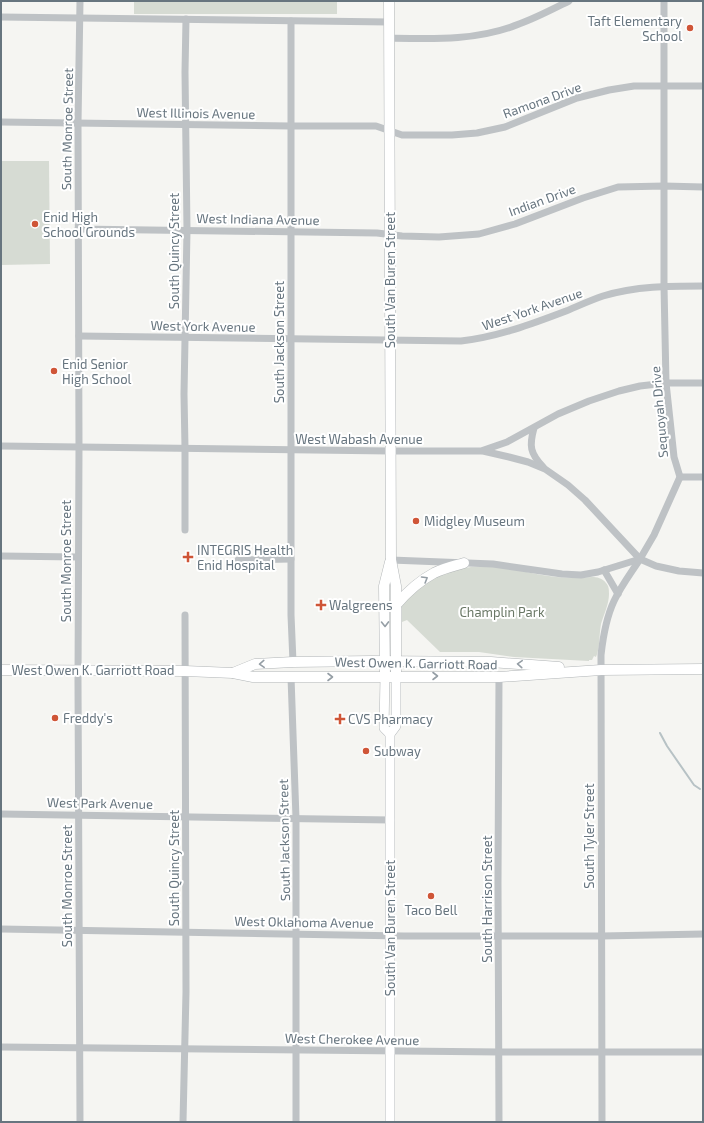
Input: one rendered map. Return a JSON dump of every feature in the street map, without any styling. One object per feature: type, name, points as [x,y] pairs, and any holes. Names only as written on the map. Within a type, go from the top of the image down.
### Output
[{"type":"highway","name":"South Van Buren Street","points":[[389,1],[390,560],[396,586],[396,676]]},
{"type":"highway","name":"South Van Buren Street","points":[[385,676],[384,586],[390,560]]},
{"type":"highway","points":[[396,605],[406,593],[435,572],[464,563]]},
{"type":"highway","name":"West Owen K. Garriott Road","points":[[233,672],[255,664],[385,661],[491,662],[601,670]]},
{"type":"highway","name":"West Owen K. Garriott Road","points":[[1,670],[233,672],[253,676],[291,677],[499,676],[601,670],[703,669]]},
{"type":"main road","name":"South Van Buren Street","points":[[385,676],[384,728],[390,734]]},
{"type":"main road","name":"South Van Buren Street","points":[[390,1122],[390,734],[396,726],[396,676]]},
{"type":"street","name":"South Monroe Street","points":[[80,1],[78,123],[80,1122]]},
{"type":"street","points":[[389,38],[455,38],[496,32],[519,25],[569,1]]},
{"type":"street","name":"Sequoyah Drive","points":[[664,1],[664,286],[666,383],[674,457],[680,478]]},
{"type":"street","points":[[1,17],[389,22]]},
{"type":"street","name":"South Quincy Street","points":[[184,530],[184,394],[187,230],[186,19]]},
{"type":"street","name":"South Jackson Street","points":[[290,21],[291,615],[293,662]]},
{"type":"street","name":"Ramona Drive","points":[[389,131],[402,135],[452,135],[477,133],[505,127],[577,98],[609,90],[634,86],[703,86]]},
{"type":"street","name":"West Illinois Avenue","points":[[1,122],[376,126],[389,131]]},
{"type":"street","name":"Indian Drive","points":[[390,235],[439,236],[479,234],[515,224],[583,198],[618,187],[703,187]]},
{"type":"street","name":"West Indiana Avenue","points":[[78,229],[377,233],[390,235]]},
{"type":"street","name":"West York Avenue","points":[[79,336],[390,341],[446,341],[480,339],[549,318],[603,296],[646,287],[703,286]]},
{"type":"street","name":"West Wabash Avenue","points":[[1,446],[390,452],[481,451],[507,442],[558,414],[589,400],[640,386],[666,383],[703,383]]},
{"type":"street","points":[[534,428],[530,445],[532,453],[537,461],[585,500],[640,559],[656,566],[678,571],[703,573]]},
{"type":"street","points":[[481,451],[509,456],[545,469]]},
{"type":"street","points":[[390,560],[493,564],[562,574],[581,575],[598,572],[640,559],[654,535],[680,478],[703,477]]},
{"type":"street","points":[[1,556],[78,557]]},
{"type":"street","points":[[238,560],[291,559]]},
{"type":"street","name":"South Tyler Street","points":[[602,1122],[601,670],[603,636],[608,616],[618,594],[640,559]]},
{"type":"street","points":[[604,570],[618,594]]},
{"type":"street","name":"South Quincy Street","points":[[183,1122],[186,1049],[185,615]]},
{"type":"street","name":"South Harrison Street","points":[[499,676],[499,1122]]},
{"type":"street","name":"South Jackson Street","points":[[291,677],[296,818],[296,1122]]},
{"type":"street","name":"West Park Avenue","points":[[1,814],[390,820]]},
{"type":"street","name":"West Oklahoma Avenue","points":[[1,929],[391,936],[602,936],[703,934]]},
{"type":"street","name":"West Cherokee Avenue","points":[[1,1047],[390,1052],[703,1052]]},
{"type":"green space","points":[[134,1],[337,1],[337,14],[134,14]]},
{"type":"green space","points":[[1,161],[49,161],[50,264],[1,265]]},
{"type":"green space","name":"Champlin Park","points":[[471,567],[493,567],[566,578],[596,577],[603,580],[608,587],[609,598],[601,624],[596,657],[594,656],[592,660],[589,661],[514,657],[479,652],[440,652],[407,620],[402,622],[402,602],[425,582],[454,570]]},
{"type":"waterway","points":[[660,733],[667,746],[694,785],[700,789]]},
{"type":"place","name":"Taft Elementary School","points":[[690,28]]},
{"type":"place","name":"Enid High School Grounds","points":[[35,224]]},
{"type":"place","name":"Enid Senior High School","points":[[54,371]]},
{"type":"place","name":"Midgley Museum","points":[[416,521]]},
{"type":"place","name":"INTEGRIS Health Enid Hospital","points":[[188,557]]},
{"type":"place","name":"Walgreens","points":[[321,605]]},
{"type":"place","name":"Freddy's","points":[[55,718]]},
{"type":"place","name":"CVS Pharmacy","points":[[340,719]]},
{"type":"place","name":"Subway","points":[[366,751]]},
{"type":"place","name":"Taco Bell","points":[[431,896]]}]
